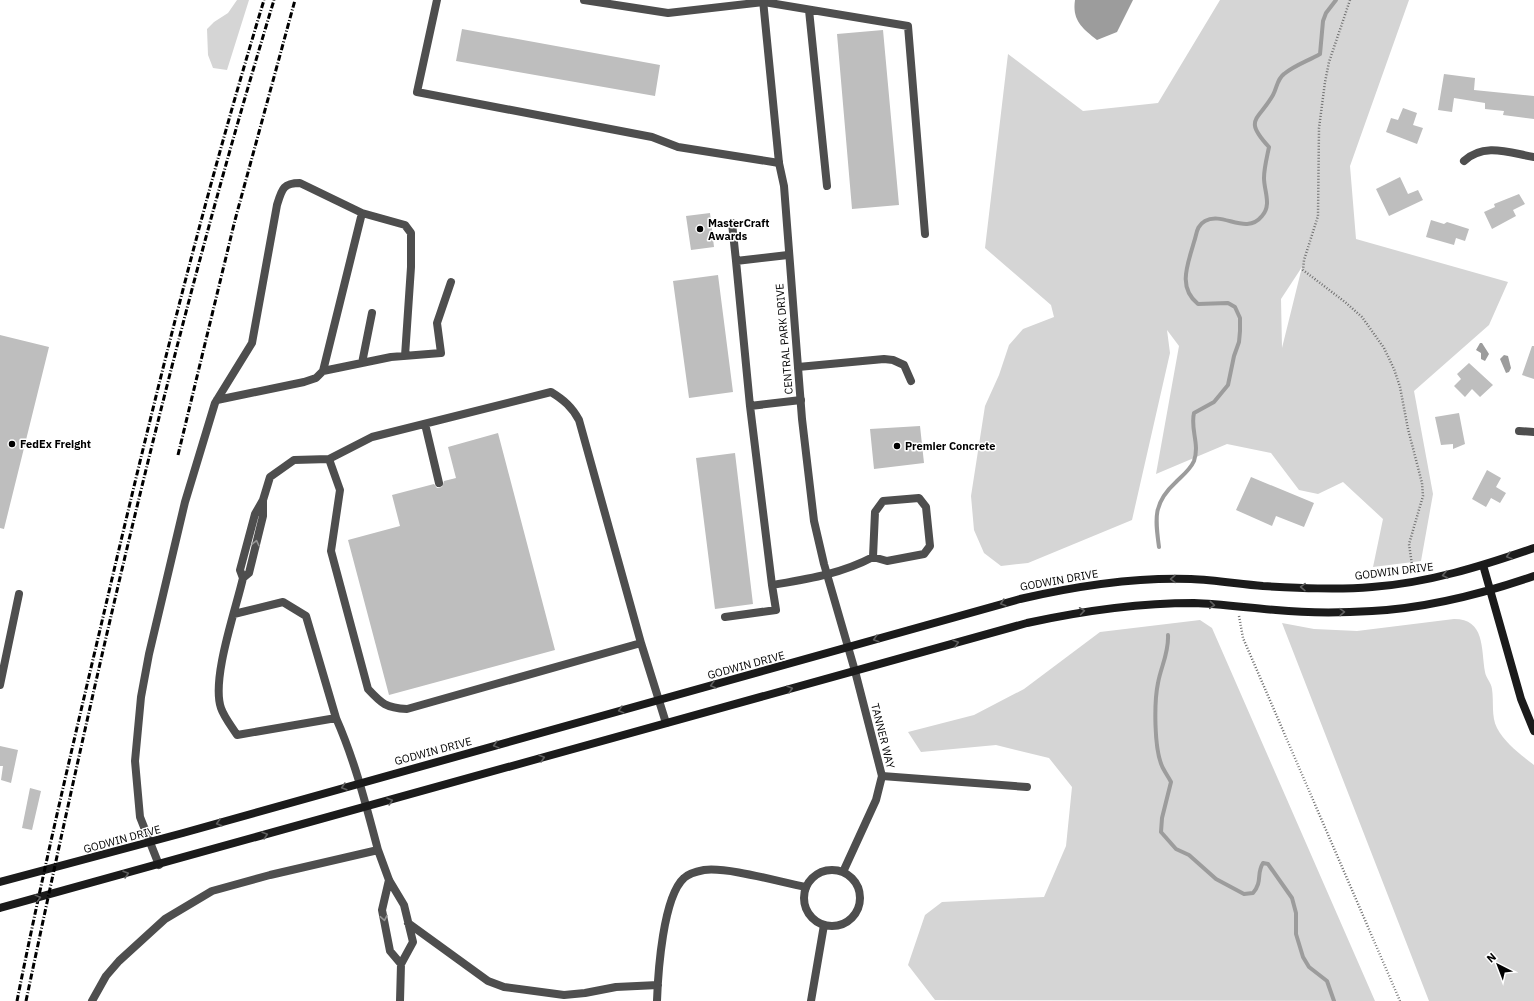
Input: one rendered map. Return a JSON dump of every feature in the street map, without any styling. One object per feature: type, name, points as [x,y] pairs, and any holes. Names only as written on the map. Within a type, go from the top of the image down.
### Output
[{"type":"street","points":[[437,0],[417,92],[652,137],[678,147],[780,163]]},
{"type":"street","points":[[584,0],[668,13],[764,1],[908,26],[925,234]]},
{"type":"street","name":"CENTRAL PARK DRIVE","points":[[764,1],[780,163],[784,186],[788,256],[814,521],[855,671]]},
{"type":"street","points":[[809,10],[827,186]]},
{"type":"street","points":[[1464,161],[1477,151],[1486,149],[1534,157]]},
{"type":"street","points":[[159,865],[140,817],[135,761],[141,697],[158,610],[185,502],[217,400],[252,343],[277,204],[282,190],[290,183],[300,183],[362,213],[405,225],[411,233],[411,267],[405,356]]},
{"type":"street","points":[[217,400],[304,382],[316,378],[323,371],[362,213]]},
{"type":"street","points":[[726,617],[776,610],[750,406],[732,223]]},
{"type":"street","points":[[736,261],[788,256]]},
{"type":"street","points":[[323,371],[405,356],[442,353],[437,323],[451,282]]},
{"type":"street","points":[[362,363],[372,313]]},
{"type":"street","points":[[798,367],[884,359],[894,360],[904,365],[911,381]]},
{"type":"street","points":[[336,718],[237,735],[221,708],[219,687],[221,666],[243,578],[249,573],[263,516],[263,500],[270,477],[280,468],[294,460],[330,459],[372,437],[551,392],[563,399],[574,409],[580,420],[641,643],[666,724]]},
{"type":"street","points":[[750,406],[801,400]]},
{"type":"street","points":[[425,424],[439,483]]},
{"type":"street","points":[[1519,431],[1534,432]]},
{"type":"street","points":[[330,459],[340,490],[331,551],[368,689],[378,700],[391,709],[407,709],[641,643]]},
{"type":"street","points":[[772,585],[828,575],[855,566],[873,557],[887,561],[924,554],[930,546],[926,507],[919,498],[883,501],[875,512],[873,557]]},
{"type":"street","name":"GODWIN DRIVE","points":[[0,882],[151,842],[1020,598],[1104,583],[1147,580],[1190,579],[1284,587],[1373,587],[1415,581],[1483,565],[1534,548]]},
{"type":"street","points":[[1483,565],[1521,699],[1534,730]]},
{"type":"street","points":[[0,908],[1027,623],[1073,613],[1154,604],[1196,604],[1315,612],[1372,611],[1405,608],[1490,591],[1534,576]]},
{"type":"street","points":[[0,685],[19,594]]},
{"type":"street","points":[[234,614],[284,602],[306,616],[336,718],[349,747],[361,782],[366,807],[378,850],[389,880],[404,905],[413,942],[401,964],[400,1001]]},
{"type":"street","name":"TANNER WAY","points":[[843,872],[876,800],[882,776],[855,671]]},
{"type":"street","points":[[882,776],[1027,787]]},
{"type":"street","points":[[92,1001],[106,976],[119,961],[165,919],[212,891],[270,875],[378,850]]},
{"type":"street","points":[[656,1001],[667,912],[676,888],[685,877],[704,870],[725,871],[806,887]]},
{"type":"street","points":[[825,871],[843,872],[850,876],[860,893],[860,902],[857,912],[851,919],[843,924],[833,926],[824,925],[815,921],[808,914],[805,905],[806,887],[811,880],[825,871]]},
{"type":"street","points":[[389,880],[382,910],[390,951],[401,964]]},
{"type":"street","points":[[408,923],[488,981],[504,987],[564,995],[585,993],[616,987],[658,984]]},
{"type":"street","points":[[811,1001],[824,925]]},
{"type":"path","points":[[1350,0],[1329,62],[1325,82],[1319,128],[1318,216],[1303,265],[1306,273],[1336,294],[1362,317],[1384,348],[1394,369],[1422,483],[1423,496],[1409,544],[1415,581]]},
{"type":"path","points":[[1237,607],[1244,638],[1400,1001]]},
{"type":"shaded area","points":[[237,0],[249,0],[227,70],[213,68],[208,55],[207,29],[214,22],[228,13]]},
{"type":"shaded area","points":[[1075,0],[1133,0],[1117,32],[1097,40],[1079,23],[1075,13]]},
{"type":"shaded area","points":[[1220,0],[1409,0],[1350,166],[1356,239],[1508,282],[1489,325],[1414,391],[1433,494],[1421,561],[1373,567],[1383,519],[1343,482],[1318,494],[1299,490],[1271,453],[1227,444],[1156,474],[1179,346],[1167,330],[1170,353],[1132,520],[1028,563],[1001,566],[984,553],[974,530],[971,496],[985,406],[999,375],[1009,345],[1023,329],[1054,317],[1051,305],[985,248],[1008,54],[1083,111],[1158,103]],"holes":[[[1302,267],[1282,348],[1281,299]]]},
{"type":"shaded area","points":[[1480,343],[1482,343],[1489,354],[1485,361],[1481,359],[1481,353],[1476,350]]},
{"type":"shaded area","points":[[1504,355],[1508,356],[1511,368],[1509,372],[1506,373],[1500,359]]},
{"type":"shaded area","points":[[1454,619],[1464,620],[1471,624],[1480,636],[1485,672],[1492,689],[1493,714],[1497,728],[1509,744],[1534,765],[1534,1001],[1429,1001],[1282,623],[1314,629],[1357,631]]},
{"type":"shaded area","points":[[1200,620],[1212,628],[1375,1001],[935,1000],[908,965],[925,915],[942,902],[1044,897],[1066,846],[1072,787],[1049,758],[996,745],[921,752],[908,732],[974,715],[1024,689],[1100,632]]},
{"type":"building","points":[[462,29],[660,65],[655,96],[456,61]]},
{"type":"building","points":[[883,30],[899,205],[852,209],[837,34]]},
{"type":"building","points":[[1444,74],[1475,78],[1474,90],[1534,96],[1534,119],[1503,115],[1504,111],[1485,109],[1485,103],[1454,98],[1452,112],[1438,110]]},
{"type":"building","points":[[1403,108],[1417,113],[1413,125],[1423,128],[1417,144],[1386,132],[1391,118],[1398,120]]},
{"type":"building","points":[[1400,177],[1408,194],[1418,190],[1423,200],[1389,216],[1376,189]]},
{"type":"building","points":[[1519,194],[1525,204],[1513,210],[1516,216],[1492,229],[1484,212],[1495,207],[1494,204]]},
{"type":"building","name":"MasterCraft Awards","points":[[710,213],[714,247],[691,250],[686,216]]},
{"type":"building","points":[[1431,220],[1444,224],[1447,222],[1469,229],[1465,241],[1456,238],[1454,245],[1426,237]]},
{"type":"building","points":[[718,275],[733,392],[689,398],[673,281]]},
{"type":"building","name":"FedEx Freight","points":[[0,335],[49,347],[4,529],[0,528]]},
{"type":"building","points":[[1532,346],[1534,346],[1534,379],[1522,375]]},
{"type":"building","points":[[1469,363],[1493,385],[1480,397],[1472,389],[1465,397],[1454,386],[1461,379],[1457,374]]},
{"type":"building","points":[[1459,413],[1465,444],[1453,449],[1453,444],[1441,445],[1435,417]]},
{"type":"building","name":"Premier Concrete","points":[[920,426],[924,463],[874,469],[870,429]]},
{"type":"building","points":[[498,433],[555,650],[389,695],[348,540],[400,526],[392,495],[434,484],[437,488],[442,487],[444,481],[456,478],[448,447]]},
{"type":"building","points":[[735,453],[753,604],[715,609],[696,458]]},
{"type":"building","points":[[1487,470],[1501,478],[1496,487],[1506,493],[1500,503],[1491,498],[1486,507],[1472,499]]},
{"type":"building","points":[[1251,477],[1314,503],[1304,527],[1276,516],[1272,526],[1236,510]]},
{"type":"building","points":[[0,746],[18,750],[11,783],[1,780],[3,766],[0,766]]},
{"type":"building","points":[[30,788],[41,791],[32,830],[22,828]]},
{"type":"waterway","points":[[1159,547],[1157,528],[1157,512],[1159,504],[1163,497],[1188,470],[1196,455],[1193,425],[1194,413],[1214,402],[1228,385],[1234,356],[1239,342],[1240,318],[1235,307],[1228,303],[1198,304],[1188,290],[1186,283],[1187,267],[1197,230],[1202,223],[1212,219],[1249,224],[1256,222],[1265,212],[1267,207],[1267,198],[1264,174],[1269,147],[1257,131],[1255,125],[1256,120],[1273,95],[1278,81],[1282,76],[1293,68],[1320,54],[1323,21],[1326,13],[1336,0]]},
{"type":"waterway","points":[[1168,635],[1166,654],[1159,677],[1155,713],[1159,758],[1171,782],[1162,818],[1161,832],[1176,849],[1189,855],[1216,879],[1244,894],[1253,893],[1258,885],[1263,863],[1268,864],[1292,898],[1296,913],[1296,934],[1303,957],[1309,967],[1327,981],[1334,1001]]},
{"type":"railway","points":[[17,1001],[64,783],[149,424],[204,211],[264,0]]},
{"type":"railway","points":[[26,1001],[109,623],[139,498],[203,248],[274,0]]},
{"type":"railway","points":[[178,455],[235,220],[295,0]]},
{"type":"place","name":"MasterCraft Awards","points":[[700,229]]},
{"type":"place","name":"FedEx Freight","points":[[12,444]]},
{"type":"place","name":"Premier Concrete","points":[[897,446]]}]
